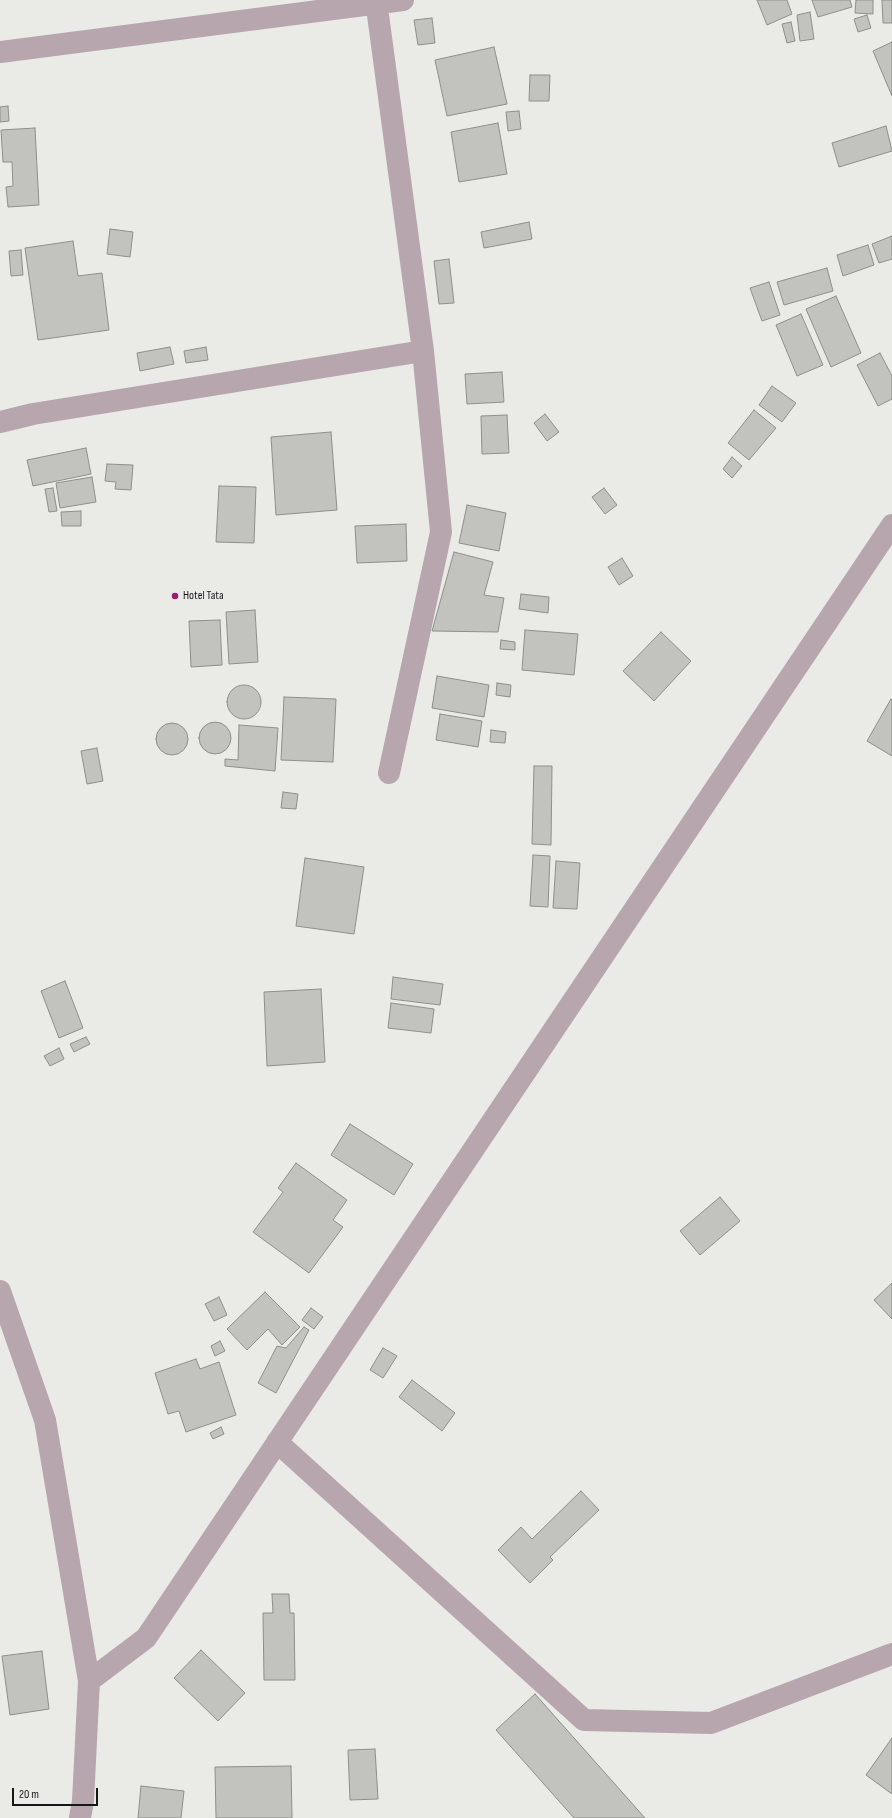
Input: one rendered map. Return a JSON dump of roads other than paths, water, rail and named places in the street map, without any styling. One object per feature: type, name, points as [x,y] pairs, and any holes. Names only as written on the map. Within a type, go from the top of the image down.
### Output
[{"type":"street","points":[[0,52],[377,2],[403,0]]},
{"type":"street","points":[[377,2],[423,351],[441,532],[389,773]]},
{"type":"street","points":[[0,422],[33,414],[423,351]]},
{"type":"street","points":[[89,1681],[146,1638],[892,525]]},
{"type":"street","points":[[0,1291],[45,1420],[89,1681],[83,1801],[80,1818]]},
{"type":"street","points":[[277,1442],[584,1720],[711,1723],[892,1654]]},
{"type":"place","name":"Hotel Tata","points":[[175,596]]}]
